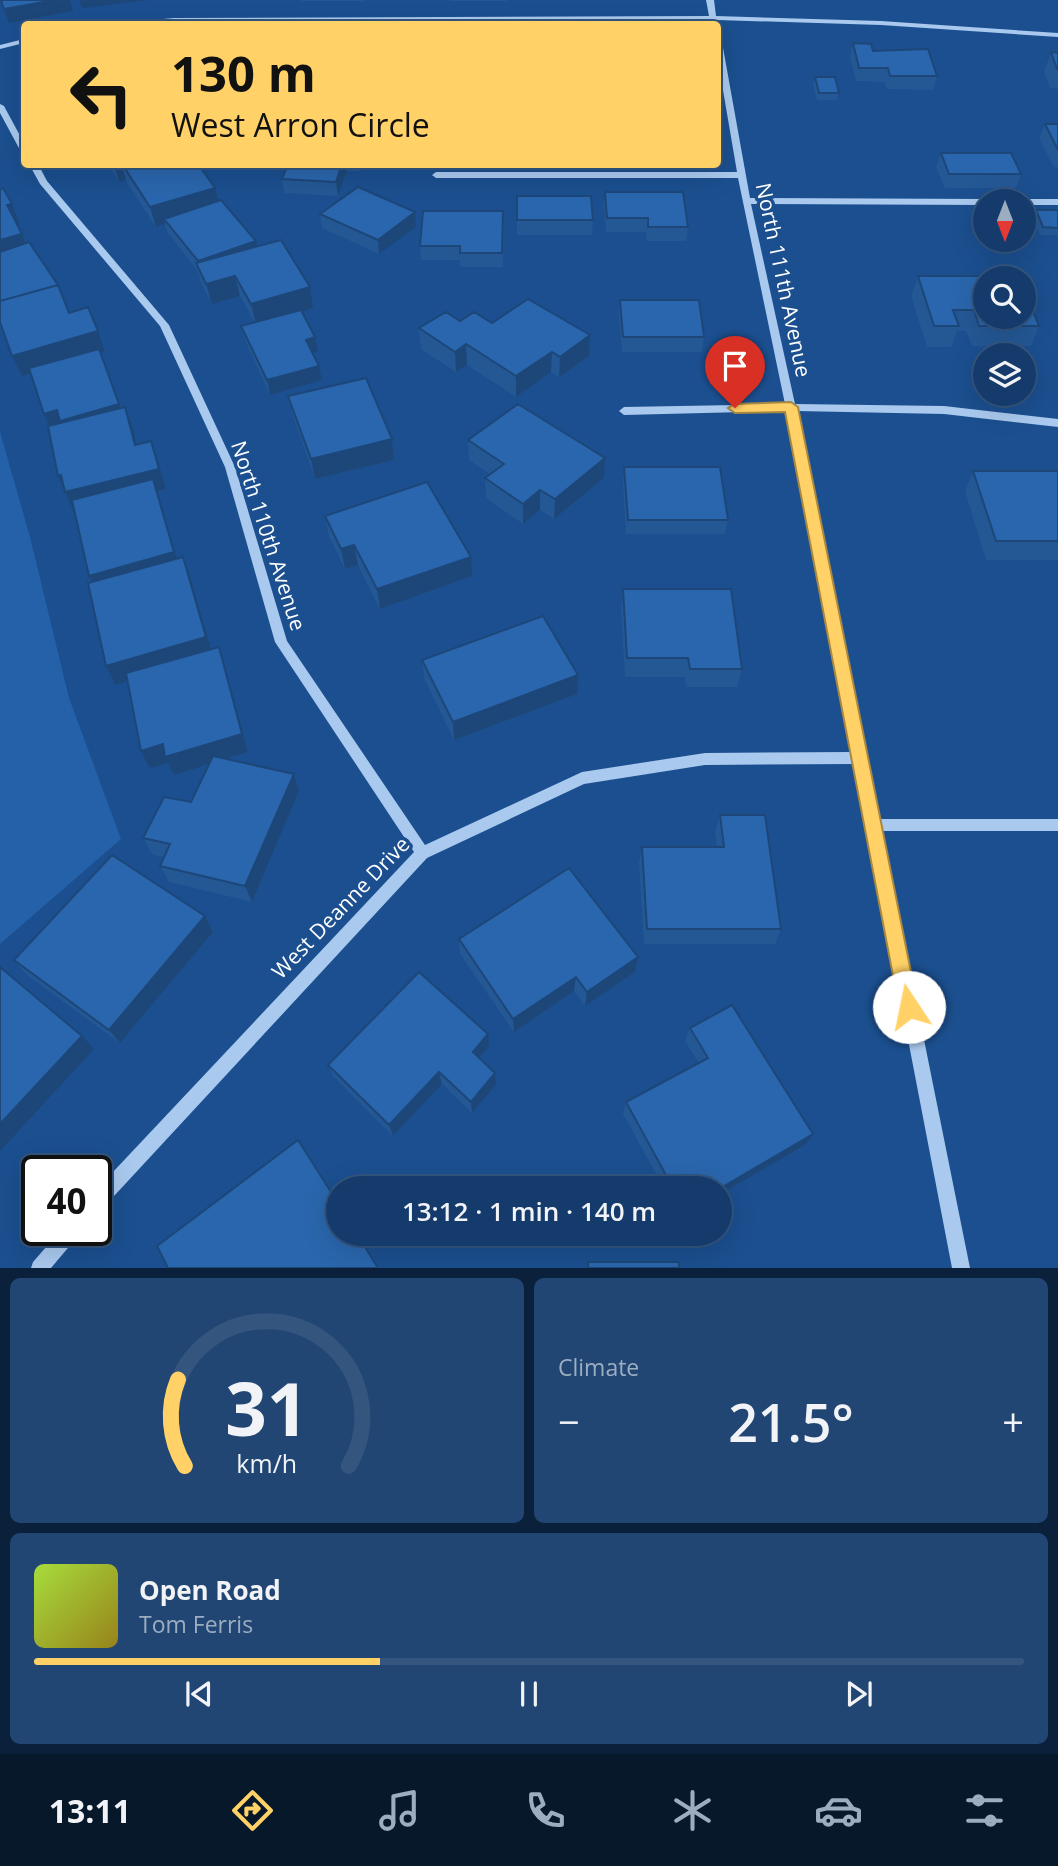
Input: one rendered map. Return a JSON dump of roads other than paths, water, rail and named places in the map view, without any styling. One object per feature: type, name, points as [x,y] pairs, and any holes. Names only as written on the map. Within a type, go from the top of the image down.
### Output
[{"type":"street","points":[[163,21],[714,21],[710,0]]},
{"type":"street","points":[[721,21],[881,23],[1058,35]]},
{"type":"street","points":[[0,47],[21,42]]},
{"type":"street","name":"North 111th Avenue","points":[[721,59],[746,201],[791,407],[858,758],[961,1268]]},
{"type":"street","points":[[0,106],[21,144]]},
{"type":"street","name":"North 110th Avenue","points":[[35,168],[43,182],[164,325],[230,467],[281,642],[422,853]]},
{"type":"street","points":[[436,175],[741,175]]},
{"type":"street","points":[[746,201],[973,202]]},
{"type":"street","points":[[1036,202],[1058,202]]},
{"type":"street","points":[[624,411],[791,407],[944,410],[1058,423]]},
{"type":"street","name":"West Deanne Drive","points":[[112,1186],[422,853],[582,778],[705,759],[858,758]]},
{"type":"street","points":[[872,825],[1058,825]]},
{"type":"street","points":[[40,1268],[59,1246]]}]
